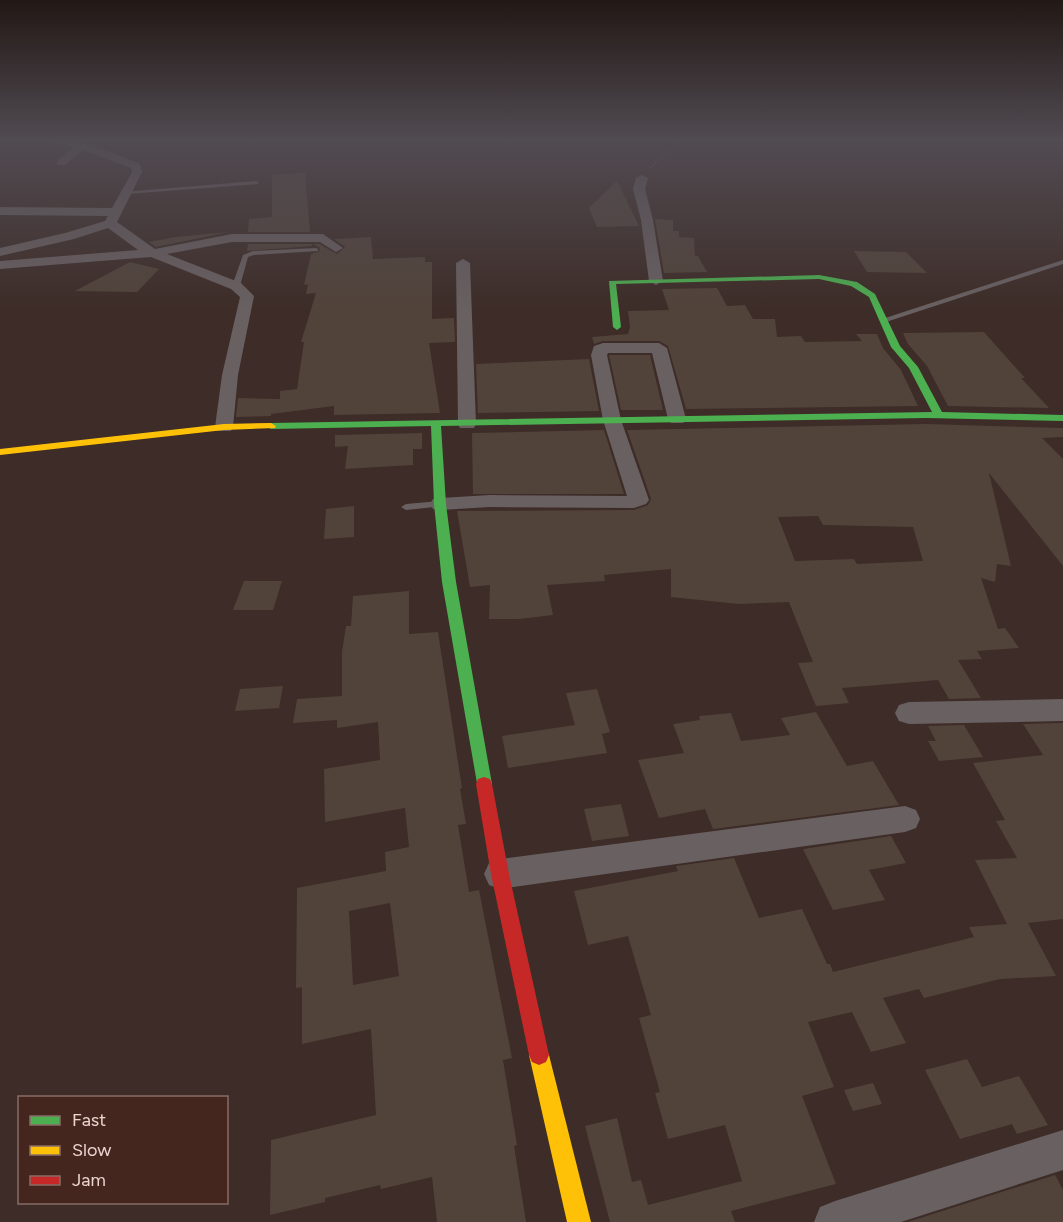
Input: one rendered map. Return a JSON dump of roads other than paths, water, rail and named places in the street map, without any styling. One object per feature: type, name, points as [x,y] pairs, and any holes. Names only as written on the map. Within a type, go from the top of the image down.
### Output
[{"type":"street","points":[[0,252],[69,236],[112,218],[123,198]]},
{"type":"street","points":[[641,198],[656,281]]},
{"type":"street","points":[[0,211],[112,218]]},
{"type":"street","points":[[112,218],[119,233],[153,253],[236,286],[247,296],[230,375],[224,427]]},
{"type":"street","points":[[0,265],[153,253],[218,239],[245,237],[323,238],[336,248]]},
{"type":"street","points":[[463,262],[468,360],[467,424]]},
{"type":"street","points":[[617,327],[612,284],[819,277],[846,281],[866,288],[872,296],[896,347],[913,367],[939,416]]},
{"type":"street","points":[[440,504],[490,501],[639,500],[612,420],[599,355],[600,349],[659,348],[677,419]]},
{"type":"street","points":[[0,452],[224,427],[939,416],[1060,421]]},
{"type":"street","points":[[436,424],[440,504],[449,582],[500,874],[579,1222]]},
{"type":"street","points":[[909,713],[1063,710]]},
{"type":"street","points":[[500,874],[904,819]]},
{"type":"street","points":[[835,1222],[1063,1150]]},
{"type":"lane","points":[[236,286],[245,255],[316,250]]},
{"type":"lane","points":[[883,320],[1063,262]]},
{"type":"lane","points":[[406,507],[440,504]]}]
